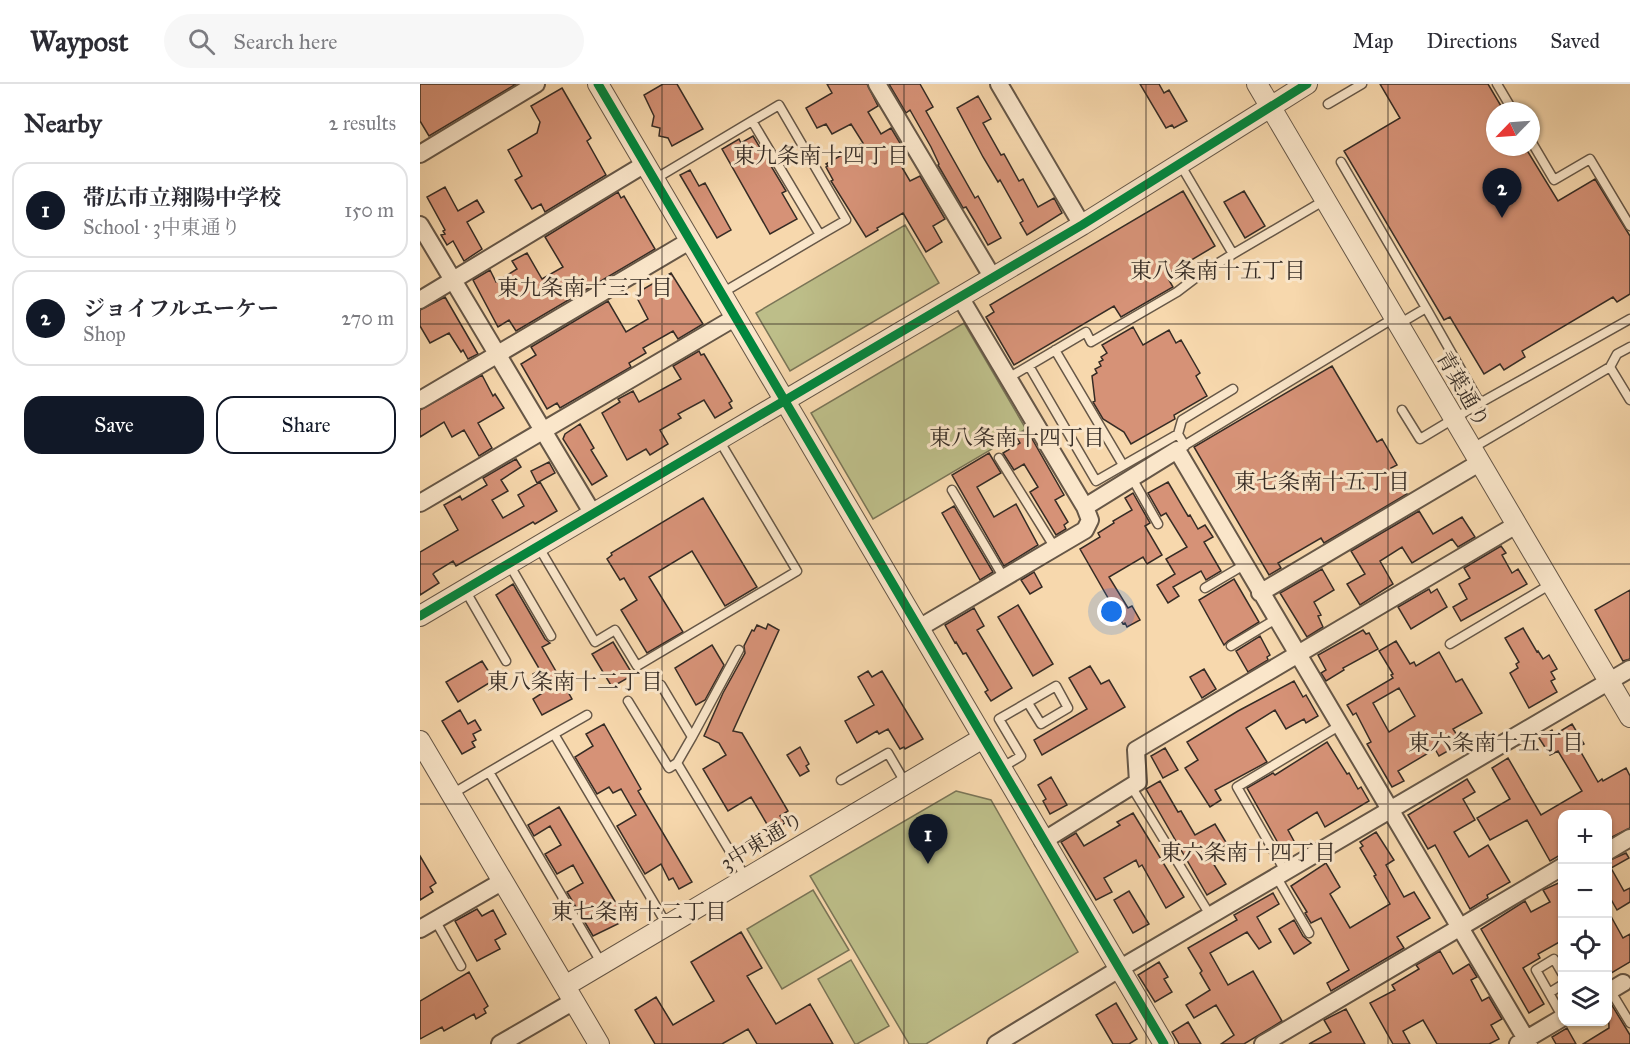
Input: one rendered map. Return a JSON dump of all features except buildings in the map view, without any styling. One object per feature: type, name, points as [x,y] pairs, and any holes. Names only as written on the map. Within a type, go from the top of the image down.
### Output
[{"type":"street","points":[[420,154],[536,84]]},
{"type":"street","points":[[598,84],[1164,1044]]},
{"type":"street","points":[[877,84],[993,278]]},
{"type":"street","points":[[999,84],[1082,225]]},
{"type":"street","name":"青葉通り","points":[[1257,84],[1630,717]]},
{"type":"street","points":[[420,616],[1082,225],[1307,84]]},
{"type":"street","points":[[420,300],[650,172]]},
{"type":"street","points":[[420,225],[593,514]]},
{"type":"street","points":[[420,400],[691,240]]},
{"type":"street","points":[[919,628],[1085,530],[1089,520],[1085,507],[960,297]]},
{"type":"street","points":[[420,503],[736,317]]},
{"type":"street","points":[[1085,507],[1127,472],[1180,443],[1260,593],[1524,1042],[1558,1020]]},
{"type":"street","points":[[1260,593],[1475,456]]},
{"type":"street","points":[[1043,841],[1138,782],[1136,750],[1516,525]]},
{"type":"street","points":[[996,1044],[1389,809],[1630,669]]},
{"type":"street","name":"3中東通り","points":[[569,994],[602,964],[983,738]]},
{"type":"street","points":[[420,741],[599,1044]]},
{"type":"street","points":[[1612,849],[1630,838]]},
{"type":"street","points":[[1263,1044],[1558,870]]},
{"type":"street","points":[[420,929],[502,881]]},
{"type":"street","points":[[500,1044],[569,994]]},
{"type":"lane","points":[[1328,104],[1362,84]]},
{"type":"lane","points":[[1497,84],[1508,102]]},
{"type":"lane","points":[[650,172],[779,105],[846,220],[722,293]]},
{"type":"lane","points":[[752,121],[820,235]]},
{"type":"lane","points":[[1540,156],[1554,180],[1590,159],[1630,226]]},
{"type":"lane","points":[[1341,162],[1480,403]]},
{"type":"lane","points":[[1180,164],[1233,254]]},
{"type":"lane","points":[[1008,378],[1086,332],[1091,342],[1177,292],[1233,254],[1325,201]]},
{"type":"lane","points":[[1180,443],[1396,321],[1426,308]]},
{"type":"lane","points":[[1402,410],[1420,439],[1630,319]]},
{"type":"lane","points":[[1475,456],[1610,367],[1617,354],[1630,347]]},
{"type":"lane","points":[[1055,350],[1158,524]]},
{"type":"lane","points":[[1029,366],[1096,481],[1127,472]]},
{"type":"lane","points":[[1610,367],[1630,400]]},
{"type":"lane","points":[[1180,443],[1182,420],[1233,389]]},
{"type":"lane","points":[[538,546],[595,642],[615,630],[637,666],[797,571],[719,440]]},
{"type":"lane","points":[[999,458],[1055,548]]},
{"type":"lane","points":[[952,490],[1004,578]]},
{"type":"lane","points":[[508,563],[551,636]]},
{"type":"lane","points":[[1205,588],[1244,565]]},
{"type":"lane","points":[[1450,644],[1551,584]]},
{"type":"lane","points":[[465,590],[506,661]]},
{"type":"lane","points":[[1232,646],[1276,620]]},
{"type":"lane","points":[[628,701],[669,768],[676,763],[692,737],[739,650]]},
{"type":"lane","points":[[661,685],[692,737]]},
{"type":"lane","points":[[1001,768],[1021,756],[999,719],[1056,687],[1068,708],[1041,724],[1028,703]]},
{"type":"lane","points":[[452,794],[587,715]]},
{"type":"lane","points":[[1309,933],[1237,787],[1339,726]]},
{"type":"lane","points":[[554,734],[667,926]]},
{"type":"lane","points":[[841,780],[888,753],[906,784]]},
{"type":"lane","points":[[676,763],[746,879]]},
{"type":"lane","points":[[489,772],[602,964]]},
{"type":"lane","points":[[1131,786],[1210,915]]},
{"type":"lane","points":[[435,920],[461,966]]},
{"type":"lane","points":[[1558,1008],[1536,970],[1554,959],[1562,972]]},
{"type":"lane","points":[[1549,993],[1558,988]]},
{"type":"lane","points":[[1614,988],[1630,1023]]},
{"type":"green space","points":[[905,225],[939,283],[790,371],[756,313]]},
{"type":"green space","points":[[964,323],[1026,429],[873,519],[811,413]]},
{"type":"green space","points":[[956,791],[991,800],[1078,952],[926,1044],[909,1044],[810,876]]},
{"type":"green space","points":[[813,890],[849,950],[782,989],[747,929]]},
{"type":"green space","points":[[851,960],[889,1026],[857,1044],[818,979]]},
{"type":"cycle path","points":[[598,84],[1164,1044]]},
{"type":"cycle path","points":[[420,616],[1082,225],[1307,84]]},
{"type":"place","name":"ジョイフルエーケー","points":[[1502,218]]},
{"type":"place","name":"帯広市立翔陽中学校","points":[[928,864]]},
{"type":"district","name":"東九条南十四丁目","points":[[821,155]]},
{"type":"district","name":"東八条南十五丁目","points":[[1218,270]]},
{"type":"district","name":"東九条南十三丁目","points":[[585,287]]},
{"type":"district","name":"東八条南十四丁目","points":[[1017,437]]},
{"type":"district","name":"東七条南十五丁目","points":[[1322,481]]},
{"type":"district","name":"東八条南十二丁目","points":[[575,681]]},
{"type":"district","name":"東六条南十五丁目","points":[[1496,742]]},
{"type":"district","name":"東六条南十四丁目","points":[[1248,852]]},
{"type":"district","name":"東七条南十二丁目","points":[[639,911]]}]
